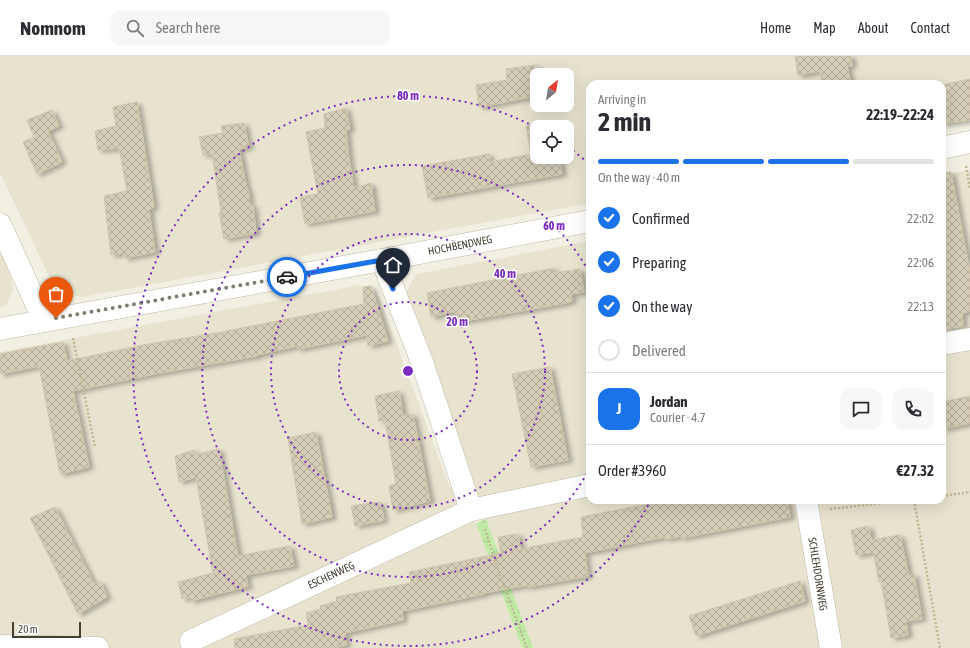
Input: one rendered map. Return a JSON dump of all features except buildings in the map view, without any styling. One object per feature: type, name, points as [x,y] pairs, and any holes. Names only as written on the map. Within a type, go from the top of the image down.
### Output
[{"type":"street","points":[[946,147],[970,142]]},
{"type":"street","name":"HOCHBENDWEG","points":[[0,328],[382,260],[586,222]]},
{"type":"street","points":[[0,224],[44,321]]},
{"type":"street","points":[[382,260],[422,362],[471,510]]},
{"type":"street","points":[[946,343],[970,339]]},
{"type":"street","name":"ESCHENWEG","points":[[191,641],[471,510],[586,486]]},
{"type":"street","name":"SCHLEHDORNWEG","points":[[807,506],[830,648]]},
{"type":"street","points":[[0,646],[98,648]]},
{"type":"path","points":[[69,316],[95,447]]},
{"type":"path","points":[[946,495],[970,492]]},
{"type":"path","points":[[807,506],[841,504]]},
{"type":"path","points":[[915,504],[940,648]]},
{"type":"path","points":[[471,510],[483,522],[498,570],[527,648]]},
{"type":"shaded area","points":[[0,56],[970,56],[970,121],[946,125],[946,80],[586,80],[586,204],[83,297],[65,293],[51,280],[0,173]]},
{"type":"shaded area","points":[[970,170],[970,648],[533,648],[404,296],[416,274],[586,242],[586,504],[946,504],[946,174]]},
{"type":"shaded area","points":[[0,252],[10,273],[13,289],[7,304],[0,308]]},
{"type":"shaded area","points":[[360,285],[379,296],[448,483],[476,523],[522,648],[0,648],[0,352]]},
{"type":"green space","points":[[486,519],[533,648],[522,648],[476,523]]},
{"type":"way so far","points":[[56,318],[287,277]]},
{"type":"route","points":[[287,277],[382,260],[393,289]]}]
